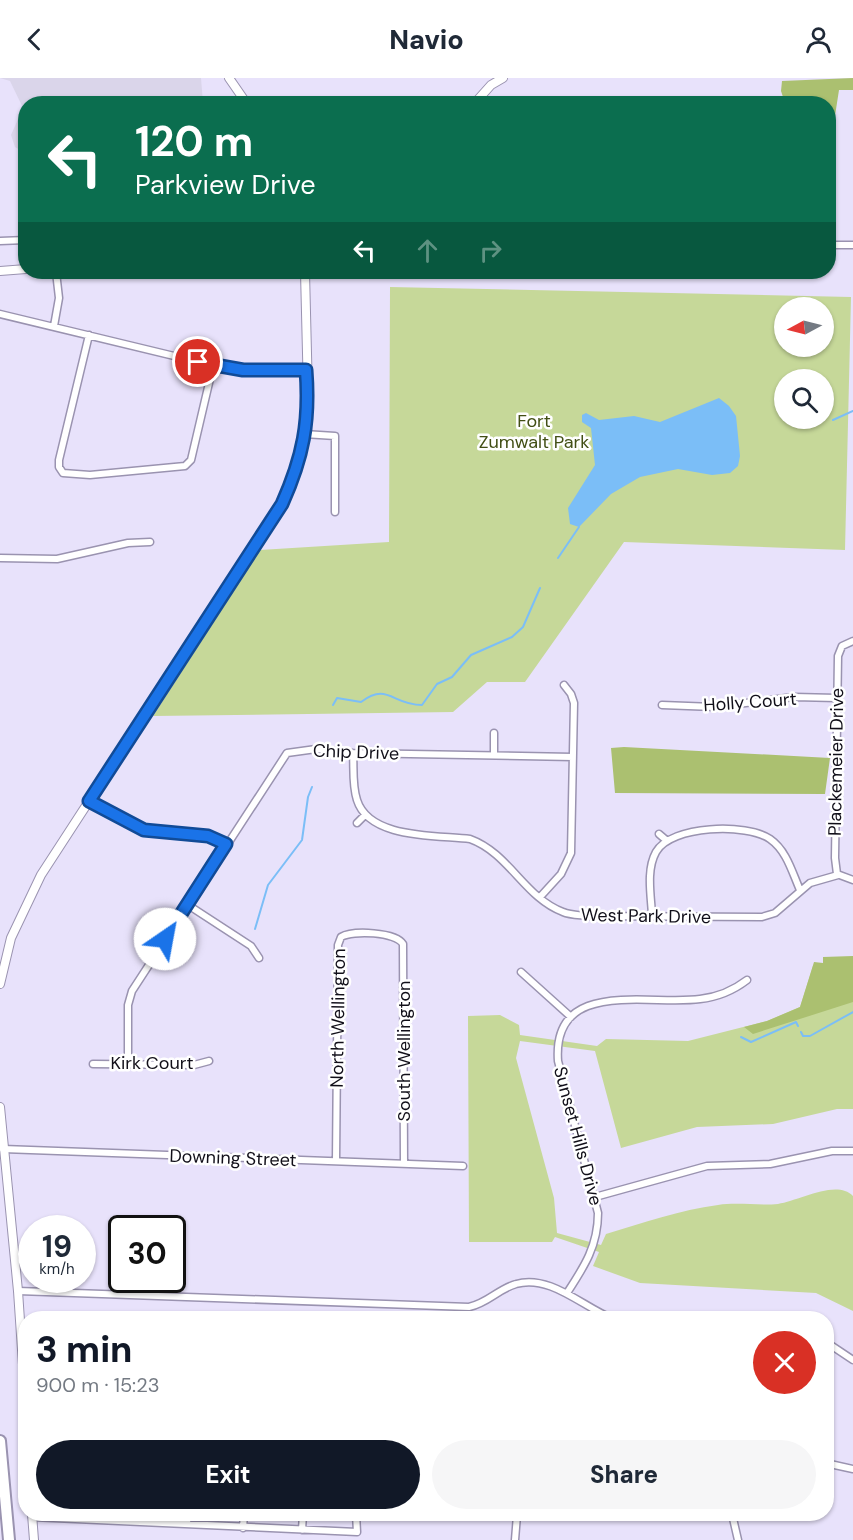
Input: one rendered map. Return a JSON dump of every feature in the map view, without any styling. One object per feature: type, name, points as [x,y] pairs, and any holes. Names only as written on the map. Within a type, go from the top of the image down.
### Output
[{"type":"highway","points":[[0,1441],[9,1540]]},
{"type":"street","points":[[229,78],[241,96]]},
{"type":"street","points":[[481,96],[491,85],[503,78]]},
{"type":"street","points":[[0,241],[18,240]]},
{"type":"street","points":[[836,245],[853,245]]},
{"type":"street","points":[[0,271],[18,270]]},
{"type":"street","points":[[54,326],[58,298],[57,279]]},
{"type":"street","points":[[0,984],[11,938],[41,875],[282,504],[299,465],[308,394],[305,279]]},
{"type":"street","points":[[0,314],[213,366],[243,370],[306,370]]},
{"type":"street","points":[[89,335],[59,460],[59,467],[63,473],[90,475],[185,466],[191,460],[195,447],[213,366]]},
{"type":"street","points":[[304,434],[335,436],[335,512]]},
{"type":"street","points":[[0,558],[57,559],[128,543],[150,542]]},
{"type":"street","name":"Plackemeier Drive","points":[[838,875],[835,858],[838,656],[842,646],[853,641]]},
{"type":"street","points":[[540,897],[561,874],[571,852],[574,703],[564,685]]},
{"type":"street","name":"Holly Court","points":[[662,705],[714,707],[794,698],[837,698]]},
{"type":"street","points":[[494,734],[494,755]]},
{"type":"street","name":"Chip Drive","points":[[128,1064],[128,1005],[132,991],[287,753],[316,749],[353,753],[573,757]]},
{"type":"street","points":[[353,753],[354,791],[365,815],[357,823]]},
{"type":"street","points":[[89,801],[144,830],[208,836],[226,844]]},
{"type":"street","name":"West Park Drive","points":[[365,815],[374,823],[388,829],[470,839],[482,843],[493,850],[540,897],[556,909],[573,915],[762,917],[781,909],[810,883],[838,875]]},
{"type":"street","points":[[652,915],[651,867],[656,852],[666,840],[686,832],[746,830],[771,839],[782,850],[800,890]]},
{"type":"street","points":[[659,834],[666,840]]},
{"type":"street","points":[[838,875],[853,880]]},
{"type":"street","points":[[188,905],[251,946],[259,958]]},
{"type":"street","name":"North Wellington","points":[[336,1161],[338,945],[341,937],[355,932],[396,937],[401,940]]},
{"type":"street","name":"South Wellington","points":[[401,940],[404,1163]]},
{"type":"street","points":[[520,972],[571,1017],[597,1002],[702,999],[733,990],[747,980]]},
{"type":"street","name":"Sunset Hills Drive","points":[[567,1293],[594,1246],[598,1227],[595,1197],[558,1061],[561,1031],[571,1017]]},
{"type":"street","name":"Kirk Court","points":[[93,1064],[194,1065],[209,1061]]},
{"type":"street","points":[[0,1107],[18,1291]]},
{"type":"street","name":"Downing Street","points":[[3,1149],[463,1166]]},
{"type":"street","points":[[595,1197],[707,1166],[770,1164],[840,1150],[853,1151]]},
{"type":"street","points":[[74,1293],[470,1307],[488,1301],[515,1284],[528,1282],[550,1285],[567,1293],[593,1311]]},
{"type":"street","points":[[18,1293],[19,1311]]},
{"type":"street","points":[[834,1347],[853,1360]]},
{"type":"street","points":[[834,1465],[853,1469]]},
{"type":"street","points":[[32,1521],[34,1540]]},
{"type":"street","points":[[148,1521],[243,1528],[357,1532],[356,1521]]},
{"type":"street","points":[[243,1528],[244,1521]]},
{"type":"street","points":[[302,1530],[303,1521]]},
{"type":"street","points":[[515,1540],[517,1521]]},
{"type":"street","points":[[734,1521],[738,1540]]},
{"type":"shaded area","points":[[0,78],[201,78],[202,96],[18,98],[10,81]]},
{"type":"shaded area","points":[[18,119],[18,149],[15,147],[11,135]]},
{"type":"green space","points":[[853,78],[853,90],[839,90],[836,109],[836,96],[783,96],[782,81]]},
{"type":"green space","name":"Fort Zumwalt Park","points":[[390,287],[851,297],[845,550],[624,542],[525,682],[487,682],[453,712],[153,716],[260,550],[389,542]]},
{"type":"green space","points":[[611,748],[830,758],[825,794],[615,793]]},
{"type":"green space","points":[[853,956],[853,1002],[753,1034],[744,1027],[767,1021],[800,1007],[814,962],[823,963],[823,957]]},
{"type":"green space","points":[[813,966],[853,970],[853,1109],[837,1109],[773,1124],[697,1127],[621,1148],[595,1051],[520,1041],[516,1058],[554,1198],[557,1233],[601,1245],[606,1234],[690,1210],[726,1204],[778,1204],[827,1190],[846,1191],[853,1196],[853,1311],[816,1293],[640,1283],[593,1266],[599,1252],[555,1237],[552,1242],[469,1242],[468,1016],[500,1015],[519,1025],[520,1035],[597,1046],[606,1039],[688,1041],[767,1021],[800,1007]]},
{"type":"water","points":[[719,398],[736,416],[740,456],[738,466],[730,473],[712,475],[678,469],[640,477],[611,494],[579,527],[570,524],[568,508],[595,465],[591,428],[582,422],[582,415],[586,413],[599,420],[634,416],[660,422]]},
{"type":"waterway","points":[[834,420],[853,411]]},
{"type":"waterway","points":[[558,558],[579,527]]},
{"type":"waterway","points":[[333,705],[337,698],[361,702],[378,694],[422,705],[437,684],[452,677],[471,655],[512,637],[523,627],[540,588]]},
{"type":"waterway","points":[[255,929],[268,885],[302,840],[308,797],[312,787]]},
{"type":"waterway","points":[[801,1032],[803,1036],[810,1036],[853,1012]]},
{"type":"waterway","points":[[741,1037],[751,1042],[796,1022],[798,1026]]},
{"type":"route","points":[[165,939],[226,844],[208,836],[144,830],[130,825],[89,801],[282,504],[299,465],[308,394],[306,370],[228,369],[198,362]]}]
